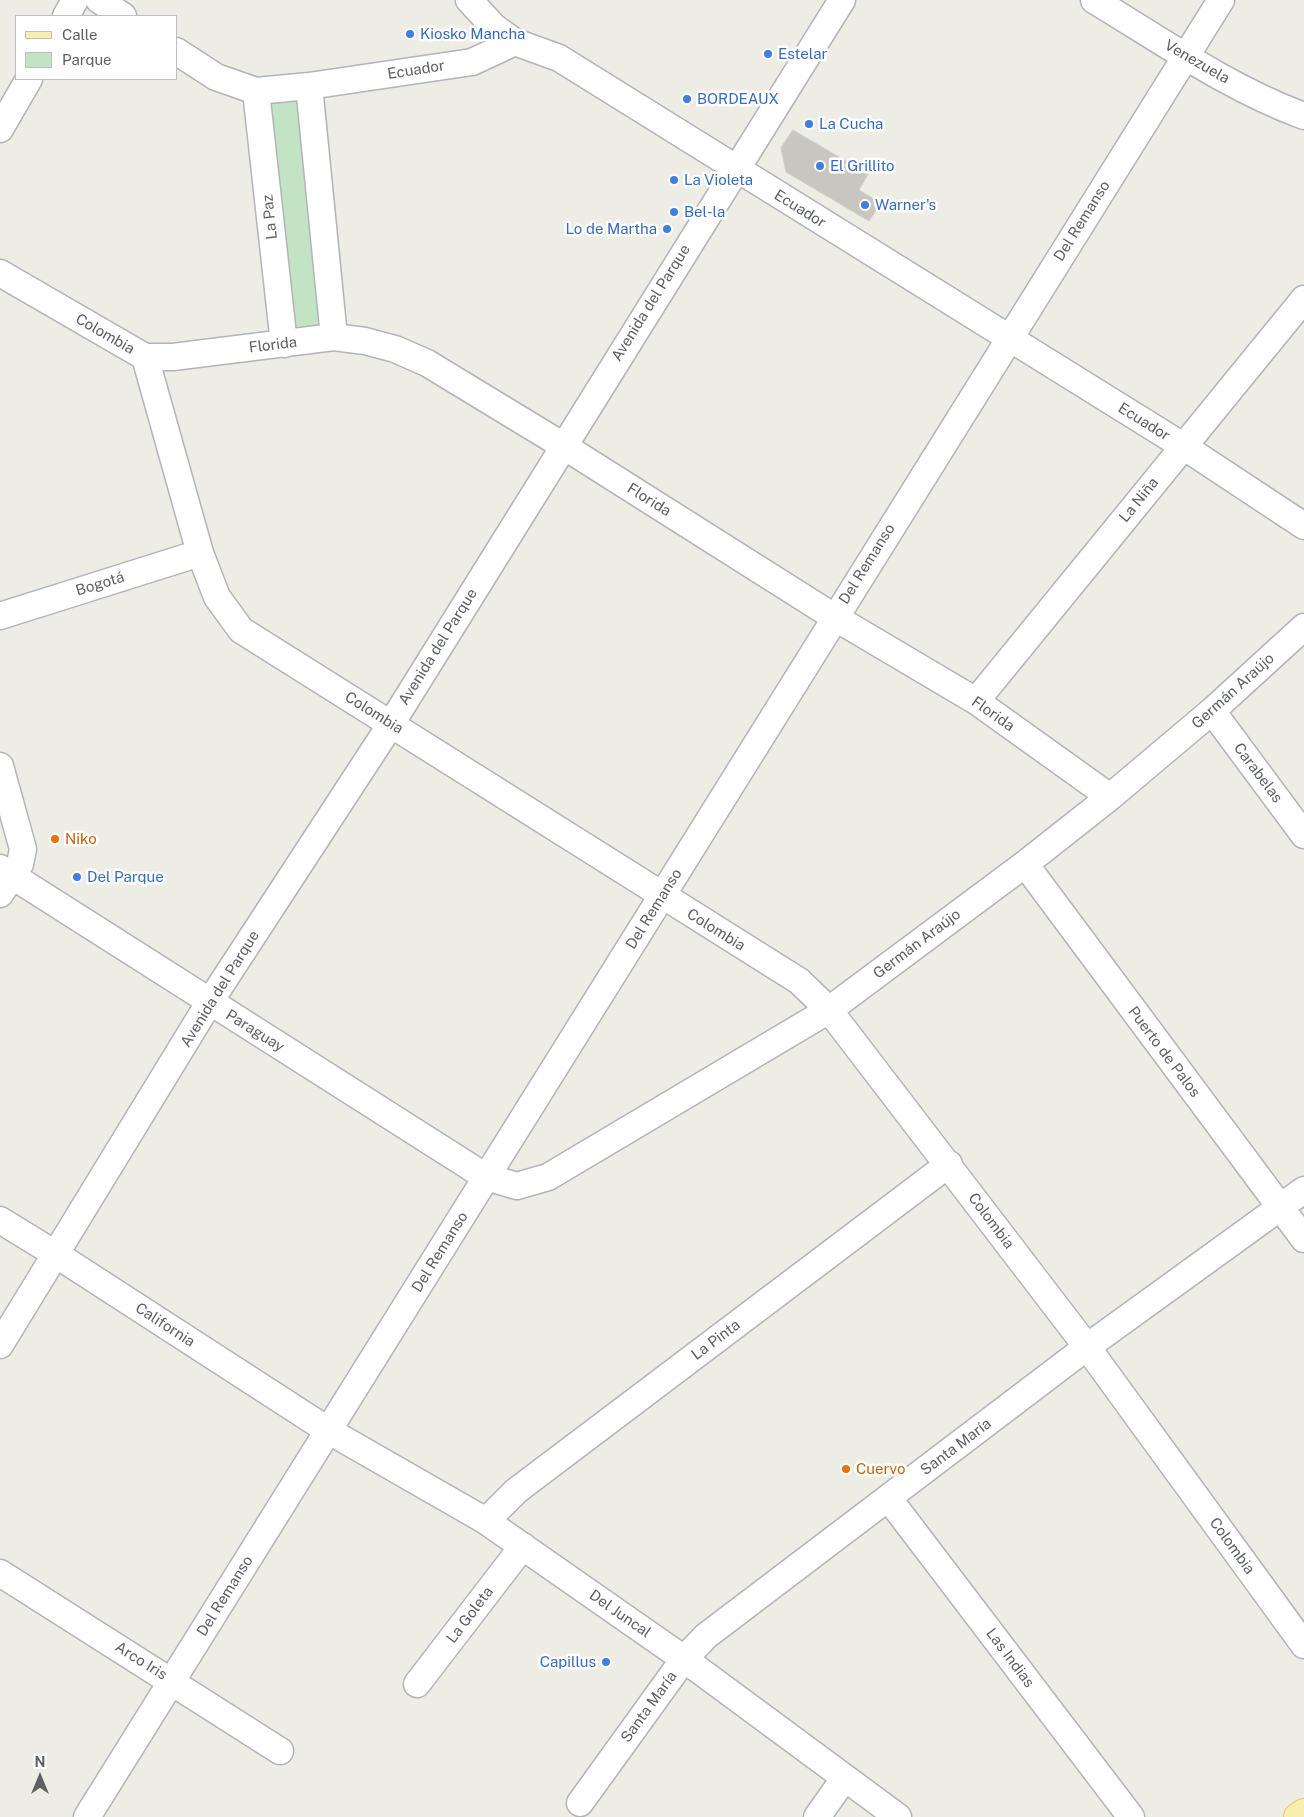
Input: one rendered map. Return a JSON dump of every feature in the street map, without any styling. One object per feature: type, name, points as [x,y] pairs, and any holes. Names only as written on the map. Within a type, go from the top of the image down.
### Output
[{"type":"main road","points":[[1298,1817],[1304,1813]]},
{"type":"street","points":[[67,15],[75,0]]},
{"type":"street","points":[[99,0],[122,15]]},
{"type":"street","points":[[469,0],[494,27],[515,42]]},
{"type":"street","name":"Avenida del Parque","points":[[0,1345],[57,1255],[210,1002],[391,724],[562,445],[842,0]]},
{"type":"street","name":"Venezuela","points":[[1094,0],[1185,56],[1275,105],[1304,116]]},
{"type":"street","name":"Del Remanso","points":[[87,1817],[662,897],[1008,338],[1221,0]]},
{"type":"street","name":"Ecuador","points":[[178,52],[216,77],[256,90],[309,86],[472,62],[515,42],[559,58],[1183,446],[1304,526]]},
{"type":"street","points":[[0,129],[29,80]]},
{"type":"street","points":[[309,86],[334,337]]},
{"type":"street","name":"La Paz","points":[[256,90],[284,344]]},
{"type":"street","name":"Colombia","points":[[0,273],[145,357],[200,553],[217,597],[241,630],[798,981],[830,1010],[1087,1347],[1304,1644]]},
{"type":"street","name":"La Niña","points":[[976,701],[1304,299]]},
{"type":"street","name":"Florida","points":[[145,357],[173,357],[334,337],[365,341],[395,349],[427,363],[562,445],[834,617],[976,701],[1110,797]]},
{"type":"street","name":"Bogotá","points":[[0,616],[200,553]]},
{"type":"street","name":"Germán Araújo","points":[[486,1177],[517,1186],[548,1177],[830,1010],[1025,864],[1110,797],[1212,711],[1304,626]]},
{"type":"street","name":"Carabelas","points":[[1212,711],[1304,835]]},
{"type":"street","points":[[0,766],[23,848],[20,864],[4,879]]},
{"type":"street","name":"Puerto de Palos","points":[[1025,864],[1304,1239]]},
{"type":"street","name":"Paraguay","points":[[4,879],[210,1002],[486,1177]]},
{"type":"street","name":"La Pinta","points":[[486,1521],[516,1491],[949,1164]]},
{"type":"street","name":"Santa María","points":[[580,1803],[684,1659],[706,1636],[1087,1347],[1304,1190]]},
{"type":"street","name":"California","points":[[0,1220],[329,1431]]},
{"type":"street","name":"Del Juncal","points":[[329,1431],[486,1521],[523,1546],[684,1659],[844,1779],[898,1817]]},
{"type":"street","name":"Las Indias","points":[[889,1498],[1131,1817]]},
{"type":"street","name":"La Goleta","points":[[417,1684],[523,1546]]},
{"type":"street","name":"Arco Iris","points":[[0,1573],[280,1751]]},
{"type":"street","points":[[818,1817],[844,1779]]},
{"type":"green space","points":[[270,97],[305,100],[321,328],[299,331],[290,325],[265,104]]},
{"type":"building","name":"El Grillito","points":[[793,130],[868,174],[859,190],[881,203],[869,221],[786,172],[781,148]]},
{"type":"place","name":"Kiosko Mancha","points":[[410,34]]},
{"type":"place","name":"Estelar","points":[[768,54]]},
{"type":"place","name":"BORDEAUX","points":[[687,99]]},
{"type":"place","name":"La Cucha","points":[[809,124]]},
{"type":"place","name":"El Grillito","points":[[820,166]]},
{"type":"place","name":"La Violeta","points":[[674,180]]},
{"type":"place","name":"Warner's","points":[[865,205]]},
{"type":"place","name":"Bel-la","points":[[674,212]]},
{"type":"place","name":"Lo de Martha","points":[[667,229]]},
{"type":"place","name":"Niko","points":[[55,839]]},
{"type":"place","name":"Del Parque","points":[[77,877]]},
{"type":"place","name":"Cuervo","points":[[846,1469]]},
{"type":"place","name":"Capillus","points":[[606,1662]]}]
